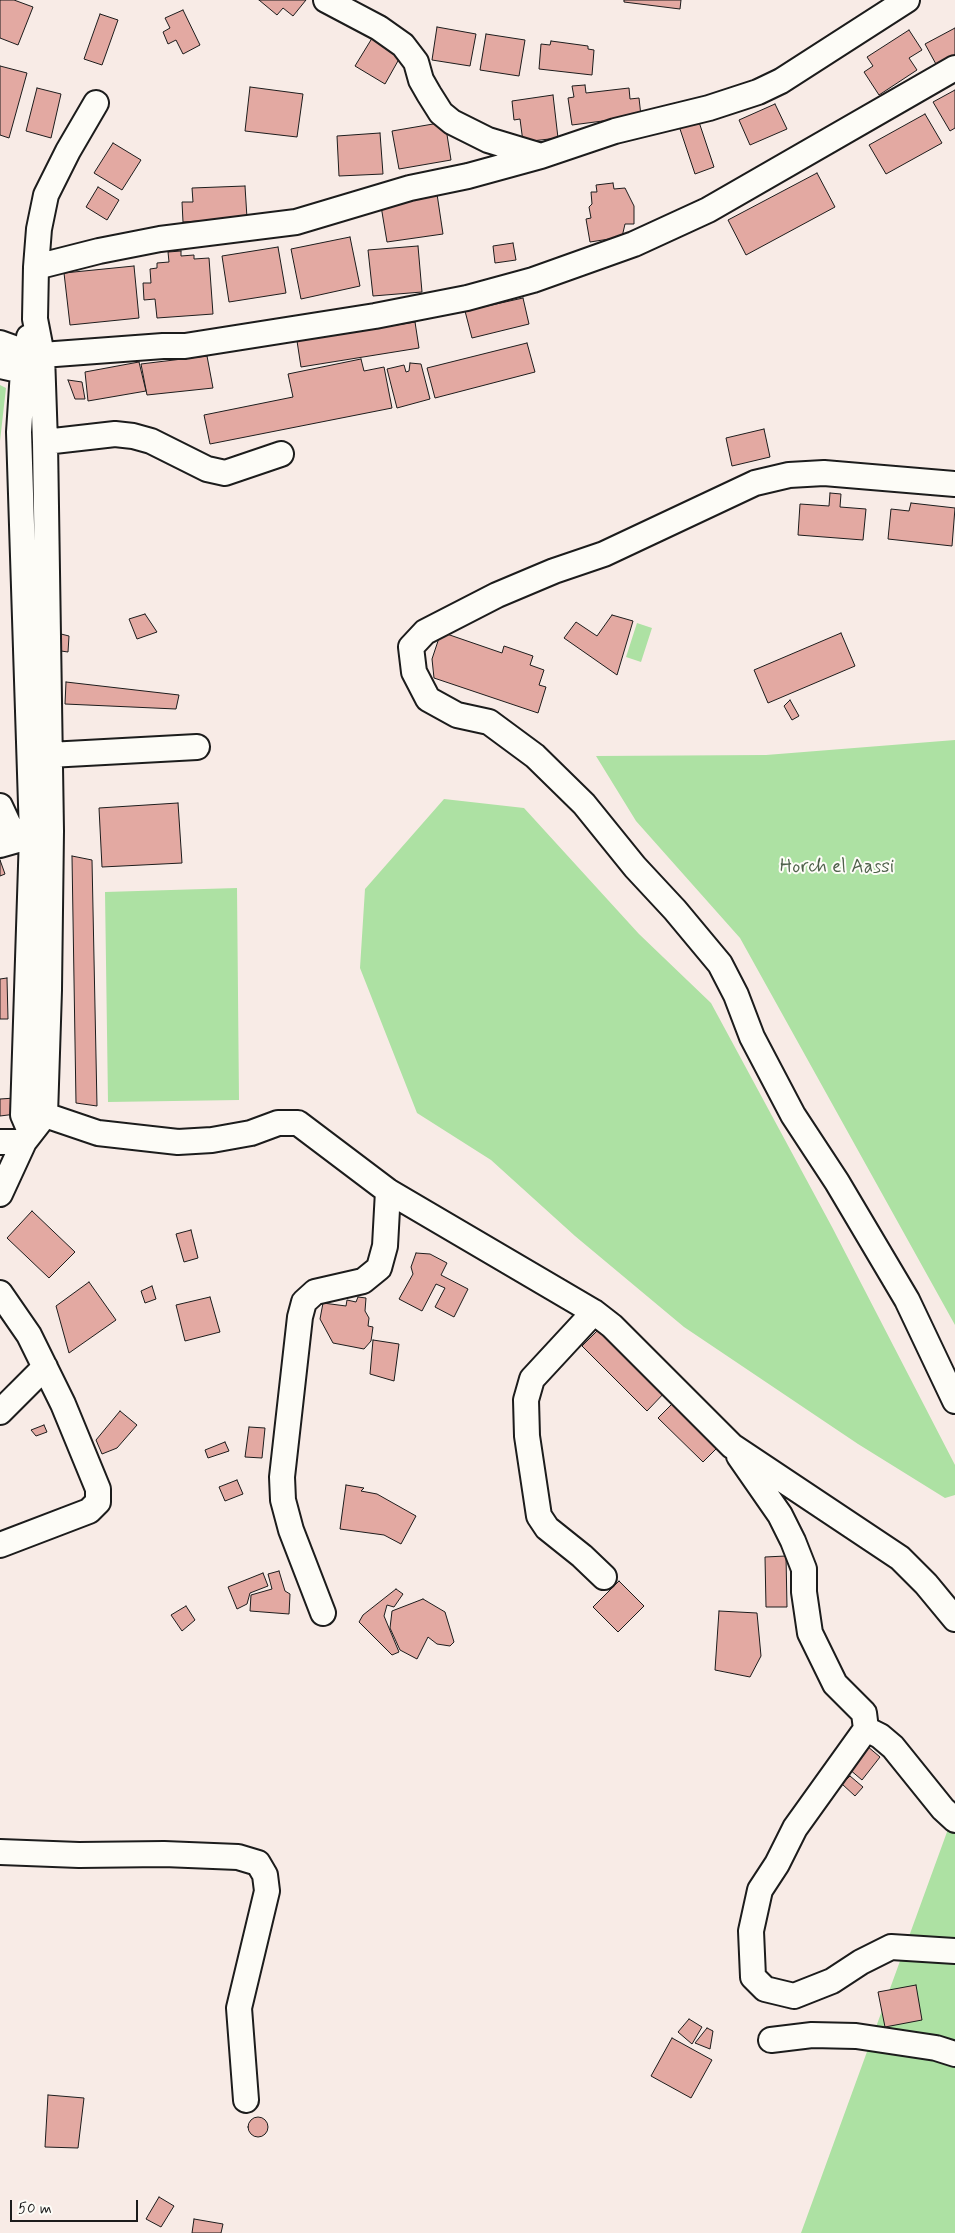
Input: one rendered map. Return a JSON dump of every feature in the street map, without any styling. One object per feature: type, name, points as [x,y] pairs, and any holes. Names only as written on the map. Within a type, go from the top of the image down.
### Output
[{"type":"street","points":[[326,0],[379,28],[403,45],[416,62],[421,80],[441,113],[452,122],[488,140],[541,156]]},
{"type":"street","points":[[36,267],[99,251],[160,239],[296,222],[410,188],[468,176],[541,156],[615,131],[709,108],[758,92],[816,60],[845,38],[907,0]]},
{"type":"street","points":[[0,366],[163,346],[185,346],[375,316],[467,298],[533,280],[634,244],[708,210],[955,68]]},
{"type":"street","points":[[25,838],[50,755],[45,442],[33,362],[39,229],[46,195],[68,151],[96,104]]},
{"type":"street","points":[[0,343],[33,362]]},
{"type":"street","points":[[0,1194],[31,1126],[38,991],[25,838],[19,432],[33,362]]},
{"type":"street","points":[[0,447],[19,432]]},
{"type":"street","points":[[45,442],[115,434],[133,436],[151,441],[206,469],[225,473],[281,454]]},
{"type":"street","points":[[955,484],[824,473],[790,475],[755,483],[604,554],[554,571],[497,595],[425,632],[411,647],[414,672],[428,698],[457,716],[488,722],[536,756],[584,804],[635,867],[675,910],[720,964],[736,995],[752,1037],[793,1115],[837,1182],[907,1300],[955,1401]]},
{"type":"street","points":[[50,755],[198,747]]},
{"type":"street","points":[[0,806],[25,838]]},
{"type":"street","points":[[0,1142],[31,1126],[178,1142],[212,1140],[251,1133],[278,1123],[298,1123],[388,1192],[594,1312],[612,1326],[732,1446],[780,1515],[804,1569],[804,1592],[810,1633],[836,1684],[864,1713],[866,1729],[795,1828],[777,1864],[760,1890],[751,1931],[753,1977],[765,1989],[794,1996],[832,1981],[861,1962],[891,1947],[955,1951]]},
{"type":"street","points":[[323,1613],[291,1530],[283,1500],[282,1477],[300,1316],[304,1302],[315,1292],[364,1281],[379,1268],[385,1246],[388,1192]]},
{"type":"street","points":[[0,1293],[29,1335],[64,1404],[98,1489],[98,1502],[89,1511],[0,1545]]},
{"type":"street","points":[[594,1312],[532,1379],[526,1400],[527,1436],[539,1516],[547,1528],[582,1556],[604,1578]]},
{"type":"street","points":[[0,1412],[45,1368]]},
{"type":"street","points":[[732,1446],[900,1558],[926,1584],[955,1619]]},
{"type":"street","points":[[866,1729],[880,1736],[893,1748],[943,1809],[955,1820]]},
{"type":"street","points":[[0,1852],[238,1857],[258,1863],[265,1875],[267,1891],[239,2008],[246,2100]]},
{"type":"street","points":[[771,2040],[812,2035],[856,2036],[936,2048],[955,2054]]},
{"type":"green space","points":[[0,385],[6,388],[0,441]]},
{"type":"green space","points":[[637,623],[652,628],[641,662],[626,657]]},
{"type":"green space","name":"Horch el Aassi","points":[[955,740],[955,1325],[740,938],[636,821],[596,756],[766,755]]},
{"type":"green space","points":[[444,799],[524,808],[639,934],[711,1003],[832,1227],[955,1465],[955,1495],[945,1498],[858,1444],[684,1327],[575,1236],[491,1160],[417,1113],[360,968],[365,889]]},
{"type":"green space","points":[[237,888],[239,1100],[108,1102],[105,892]]},
{"type":"green space","points":[[955,1810],[955,2233],[801,2233]]},
{"type":"building","points":[[0,0],[14,0],[33,7],[18,45],[0,38]]},
{"type":"building","points":[[259,0],[306,0],[293,16],[283,8],[277,15]]},
{"type":"building","points":[[624,0],[681,0],[680,9],[624,2]]},
{"type":"building","points":[[183,10],[200,45],[183,54],[176,40],[168,44],[163,32],[170,28],[165,18]]},
{"type":"building","points":[[100,14],[118,20],[102,65],[84,59]]},
{"type":"building","points":[[437,27],[476,34],[470,66],[432,60]]},
{"type":"building","points":[[955,28],[955,56],[937,66],[925,44]]},
{"type":"building","points":[[909,30],[922,50],[909,58],[917,70],[879,95],[864,72],[873,66],[867,57]]},
{"type":"building","points":[[486,34],[525,40],[519,76],[480,70]]},
{"type":"building","points":[[374,35],[403,52],[385,84],[355,66]]},
{"type":"building","points":[[551,41],[588,46],[588,49],[594,50],[592,75],[539,69],[541,44],[550,45]]},
{"type":"building","points":[[0,66],[27,73],[9,138],[0,135]]},
{"type":"building","points":[[585,85],[586,93],[629,88],[630,99],[639,98],[641,116],[572,125],[568,98],[574,97],[572,86]]},
{"type":"building","points":[[250,87],[303,94],[297,137],[245,131]]},
{"type":"building","points":[[37,88],[61,94],[51,138],[26,131]]},
{"type":"building","points":[[955,90],[955,128],[950,131],[933,102]]},
{"type":"building","points":[[553,95],[558,138],[523,142],[520,119],[514,120],[512,101]]},
{"type":"building","points":[[775,104],[787,129],[750,145],[739,120]]},
{"type":"building","points":[[925,114],[942,143],[886,174],[869,145]]},
{"type":"building","points":[[697,116],[714,167],[695,174],[678,123]]},
{"type":"building","points":[[445,122],[451,160],[399,169],[392,131]]},
{"type":"building","points":[[380,133],[383,174],[339,176],[337,136]]},
{"type":"building","points":[[113,143],[141,160],[122,190],[94,173]]},
{"type":"building","points":[[817,173],[835,207],[746,255],[728,220]]},
{"type":"building","points":[[613,183],[614,189],[625,188],[634,206],[634,224],[625,224],[622,237],[590,242],[586,219],[591,218],[589,207],[592,204],[591,192],[597,192],[596,185]]},
{"type":"building","points":[[245,186],[247,218],[183,222],[182,202],[193,202],[192,188]]},
{"type":"building","points":[[98,187],[119,200],[107,220],[86,207]]},
{"type":"building","points":[[403,194],[437,194],[443,234],[387,242],[381,206],[405,202]]},
{"type":"building","points":[[350,237],[360,286],[301,299],[291,249]]},
{"type":"building","points":[[513,243],[516,260],[495,263],[493,246]]},
{"type":"building","points":[[418,246],[422,292],[373,296],[368,250]]},
{"type":"building","points":[[278,247],[286,293],[229,302],[222,256]]},
{"type":"building","points":[[181,251],[181,256],[194,255],[194,259],[209,258],[213,314],[157,318],[155,299],[144,300],[143,283],[151,283],[150,269],[157,268],[157,263],[169,262],[168,252]]},
{"type":"building","points":[[134,266],[139,318],[70,325],[64,273]]},
{"type":"building","points":[[523,298],[529,324],[472,338],[465,311]]},
{"type":"building","points":[[415,322],[419,348],[301,367],[297,341]]},
{"type":"building","points":[[527,343],[535,372],[435,398],[427,368]]},
{"type":"building","points":[[207,356],[213,388],[147,395],[141,364]]},
{"type":"building","points":[[361,359],[364,371],[384,367],[392,408],[210,444],[204,415],[293,397],[288,374]]},
{"type":"building","points":[[139,362],[146,391],[88,401],[85,372]]},
{"type":"building","points":[[410,363],[421,364],[430,399],[397,408],[387,369],[404,365],[406,372],[409,371]]},
{"type":"building","points":[[68,380],[82,382],[85,399],[75,399]]},
{"type":"building","points":[[764,429],[770,457],[732,466],[726,438]]},
{"type":"building","points":[[830,493],[841,494],[840,507],[866,509],[863,540],[798,535],[800,504],[829,506]]},
{"type":"building","points":[[911,503],[955,508],[952,546],[888,539],[891,509],[909,511]]},
{"type":"building","points":[[145,614],[157,632],[137,639],[129,619]]},
{"type":"building","points":[[612,615],[633,621],[617,675],[564,638],[576,622],[597,636]]},
{"type":"building","points":[[441,632],[502,653],[504,646],[533,656],[530,665],[544,670],[539,685],[546,687],[538,713],[434,678],[432,659]]},
{"type":"building","points":[[841,633],[855,666],[768,703],[754,670]]},
{"type":"building","points":[[61,634],[69,636],[68,652],[61,651]]},
{"type":"building","points":[[66,682],[179,695],[176,709],[65,704]]},
{"type":"building","points":[[790,700],[799,716],[792,720],[784,706]]},
{"type":"building","points":[[178,803],[182,863],[102,867],[99,808]]},
{"type":"building","points":[[72,856],[92,860],[97,1106],[76,1103]]},
{"type":"building","points":[[0,860],[5,874],[0,876]]},
{"type":"building","points":[[7,978],[8,1019],[0,1019],[0,979]]},
{"type":"building","points":[[15,1098],[16,1114],[0,1116],[0,1099]]},
{"type":"building","points":[[32,1211],[75,1252],[49,1278],[7,1238]]},
{"type":"building","points":[[191,1230],[198,1258],[184,1262],[176,1234]]},
{"type":"building","points":[[416,1253],[430,1254],[447,1263],[441,1275],[468,1289],[454,1317],[435,1307],[445,1288],[436,1284],[422,1311],[399,1299],[413,1274],[411,1267]]},
{"type":"building","points":[[89,1282],[116,1320],[69,1353],[56,1306]]},
{"type":"building","points":[[152,1286],[156,1299],[145,1303],[141,1291]]},
{"type":"building","points":[[210,1297],[220,1332],[185,1341],[176,1305]]},
{"type":"building","points":[[358,1297],[366,1298],[365,1311],[369,1318],[368,1326],[373,1327],[371,1341],[364,1349],[333,1343],[320,1319],[323,1303],[346,1306],[347,1300],[356,1302]]},
{"type":"building","points":[[602,1326],[667,1390],[647,1411],[582,1346]]},
{"type":"building","points":[[373,1340],[399,1344],[394,1381],[370,1374]]},
{"type":"building","points":[[677,1399],[722,1443],[703,1462],[658,1418]]},
{"type":"building","points":[[120,1411],[137,1425],[117,1448],[102,1454],[96,1440]]},
{"type":"building","points":[[44,1425],[47,1432],[36,1436],[31,1430]]},
{"type":"building","points":[[249,1427],[265,1428],[262,1458],[245,1457]]},
{"type":"building","points":[[225,1442],[229,1451],[208,1458],[205,1450]]},
{"type":"building","points":[[237,1480],[243,1494],[225,1501],[219,1487]]},
{"type":"building","points":[[346,1485],[364,1488],[361,1491],[377,1494],[416,1516],[401,1544],[384,1535],[340,1529]]},
{"type":"building","points":[[786,1556],[787,1607],[766,1607],[765,1557]]},
{"type":"building","points":[[279,1571],[285,1591],[290,1594],[289,1614],[250,1611],[251,1595],[272,1589],[268,1574]]},
{"type":"building","points":[[263,1573],[268,1586],[250,1593],[247,1604],[237,1609],[228,1587]]},
{"type":"building","points":[[619,1581],[644,1606],[618,1632],[593,1607]]},
{"type":"building","points":[[396,1589],[403,1594],[394,1607],[387,1605],[384,1616],[399,1652],[392,1655],[359,1622],[363,1615]]},
{"type":"building","points":[[423,1599],[445,1612],[454,1642],[450,1646],[437,1644],[428,1637],[417,1659],[400,1650],[390,1628],[392,1611]]},
{"type":"building","points":[[186,1606],[195,1620],[182,1631],[171,1615]]},
{"type":"building","points":[[719,1611],[757,1613],[761,1656],[750,1677],[715,1670]]},
{"type":"building","points":[[867,1746],[880,1757],[862,1780],[849,1769]]},
{"type":"building","points":[[850,1776],[863,1787],[855,1796],[842,1784]]},
{"type":"building","points":[[916,1985],[922,2020],[885,2027],[878,1992]]},
{"type":"building","points":[[689,2019],[702,2027],[692,2044],[678,2032]]},
{"type":"building","points":[[707,2028],[713,2031],[710,2049],[695,2043]]},
{"type":"building","points":[[672,2038],[712,2060],[691,2098],[651,2076]]},
{"type":"building","points":[[48,2095],[84,2098],[78,2148],[45,2147]]},
{"type":"building","points":[[258,2117],[265,2120],[268,2127],[265,2134],[258,2137],[251,2134],[248,2127],[251,2120]]},
{"type":"building","points":[[159,2197],[174,2206],[161,2227],[146,2219]]},
{"type":"building","points":[[194,2219],[223,2224],[221,2233],[192,2233]]}]
